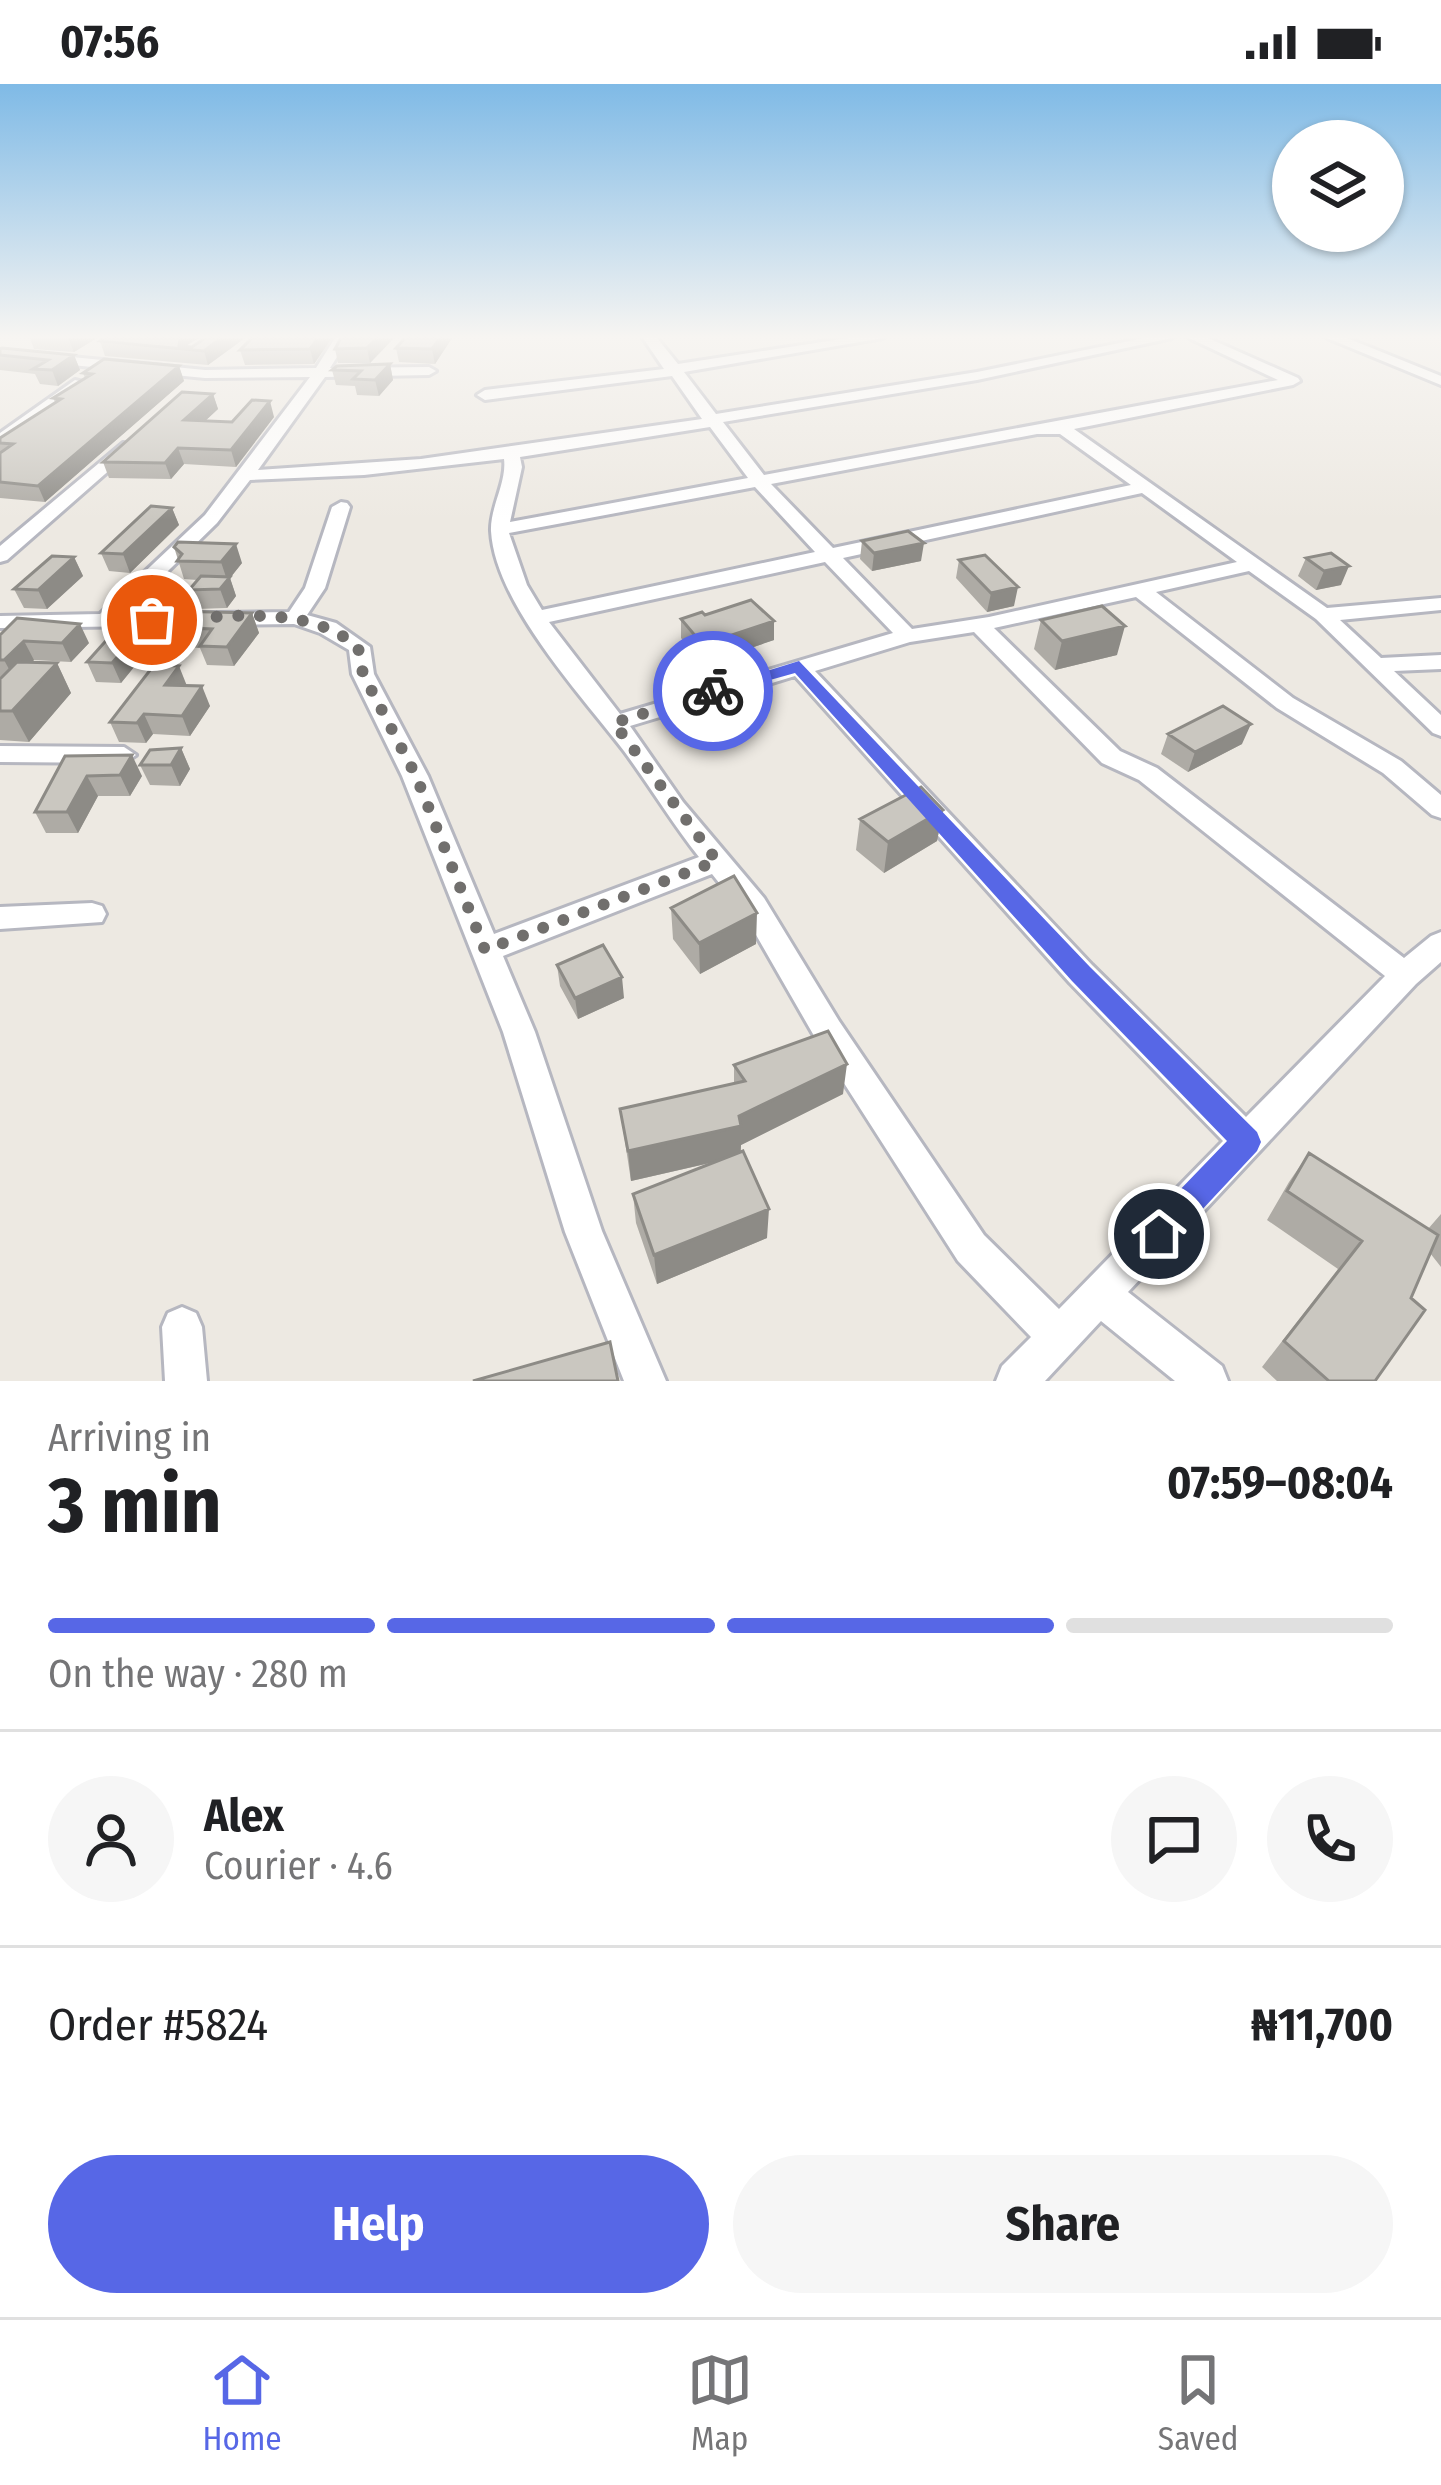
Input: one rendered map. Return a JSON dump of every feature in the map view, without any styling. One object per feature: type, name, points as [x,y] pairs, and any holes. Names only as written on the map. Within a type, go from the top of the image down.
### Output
[{"type":"street","points":[[0,440],[51,399]]},
{"type":"street","points":[[105,621],[211,519],[300,399]]},
{"type":"street","points":[[692,399],[827,556],[907,636]]},
{"type":"street","points":[[247,475],[326,475],[511,454],[843,399]]},
{"type":"street","points":[[500,530],[1204,399]]},
{"type":"street","points":[[1053,428],[1076,435],[1142,488],[1323,615],[1441,728]]},
{"type":"street","points":[[0,556],[143,434]]},
{"type":"street","points":[[511,454],[514,467],[500,530],[517,585],[552,645],[754,906],[828,1031],[971,1248],[1058,1338]]},
{"type":"street","points":[[536,618],[1142,488]]},
{"type":"street","points":[[295,618],[315,588],[341,506]]},
{"type":"street","points":[[614,723],[907,636],[979,625],[1251,565]]},
{"type":"street","points":[[1139,589],[1285,704],[1392,767],[1441,809]]},
{"type":"street","points":[[1323,615],[1441,604]]},
{"type":"street","points":[[0,622],[295,618],[328,628],[358,647],[363,674],[416,776],[519,1032],[584,1232],[645,1381]]},
{"type":"street","points":[[979,625],[1111,757],[1148,774],[1405,975]]},
{"type":"street","points":[[1372,664],[1441,662]]},
{"type":"street","points":[[799,667],[1081,974],[1246,1142]]},
{"type":"street","points":[[0,754],[124,755]]},
{"type":"street","points":[[485,950],[717,861]]},
{"type":"street","points":[[0,918],[92,914]]},
{"type":"street","points":[[1017,1381],[1405,975],[1440,946]]},
{"type":"street","points":[[1100,1295],[1207,1381]]},
{"type":"street","points":[[182,1327],[186,1381]]},
{"type":"building","points":[[57,399],[141,399],[38,486],[0,482],[0,453],[13,444],[0,443],[0,438],[61,399]]},
{"type":"building","points":[[175,399],[208,399],[184,420],[232,422],[252,400],[270,401],[231,450],[178,448],[165,463],[103,462]]},
{"type":"building","points":[[151,506],[172,508],[123,554],[101,553]]},
{"type":"building","points":[[908,531],[924,543],[874,553],[862,541]]},
{"type":"building","points":[[178,542],[236,544],[221,562],[177,561],[182,554],[174,547]]},
{"type":"building","points":[[1331,553],[1349,566],[1324,571],[1306,558]]},
{"type":"building","points":[[985,555],[1018,587],[991,593],[959,560]]},
{"type":"building","points":[[52,556],[74,557],[38,590],[14,589]]},
{"type":"building","points":[[201,576],[230,577],[220,589],[189,590]]},
{"type":"building","points":[[751,600],[774,621],[726,637],[736,647],[714,658],[681,619],[705,615]]},
{"type":"building","points":[[1102,606],[1125,626],[1062,641],[1041,620]]},
{"type":"building","points":[[171,611],[252,613],[227,647],[200,646],[212,629],[158,627]]},
{"type":"building","points":[[129,615],[153,616],[112,663],[87,662]]},
{"type":"building","points":[[17,618],[80,624],[62,643],[24,641],[0,660],[0,635]]},
{"type":"building","points":[[17,662],[57,663],[12,711],[0,711],[0,679]]},
{"type":"building","points":[[154,665],[179,666],[165,685],[202,686],[182,716],[144,714],[137,723],[110,722]]},
{"type":"building","points":[[1223,706],[1251,724],[1195,752],[1168,734]]},
{"type":"building","points":[[181,748],[171,765],[140,765],[150,750]]},
{"type":"building","points":[[132,755],[120,775],[87,776],[67,812],[35,812],[65,756]]},
{"type":"building","points":[[921,787],[943,810],[888,842],[860,819]]},
{"type":"building","points":[[734,876],[757,913],[699,943],[671,908]]},
{"type":"building","points":[[603,945],[622,977],[575,998],[557,965]]},
{"type":"building","points":[[828,1031],[847,1064],[739,1116],[741,1126],[628,1151],[620,1109],[745,1081],[734,1065]]},
{"type":"building","points":[[743,1151],[769,1209],[654,1255],[633,1194]]},
{"type":"building","points":[[1309,1153],[1438,1235],[1411,1298],[1425,1310],[1375,1381],[1329,1381],[1284,1341],[1362,1241],[1287,1191]]},
{"type":"building","points":[[610,1342],[618,1381],[473,1381]]},
{"type":"way so far","points":[[152,620],[295,618],[313,621],[358,647],[363,674],[416,776],[485,950],[717,861],[614,723],[713,691]]},
{"type":"route","points":[[713,691],[799,667],[1081,974],[1246,1142],[1159,1234]]}]
